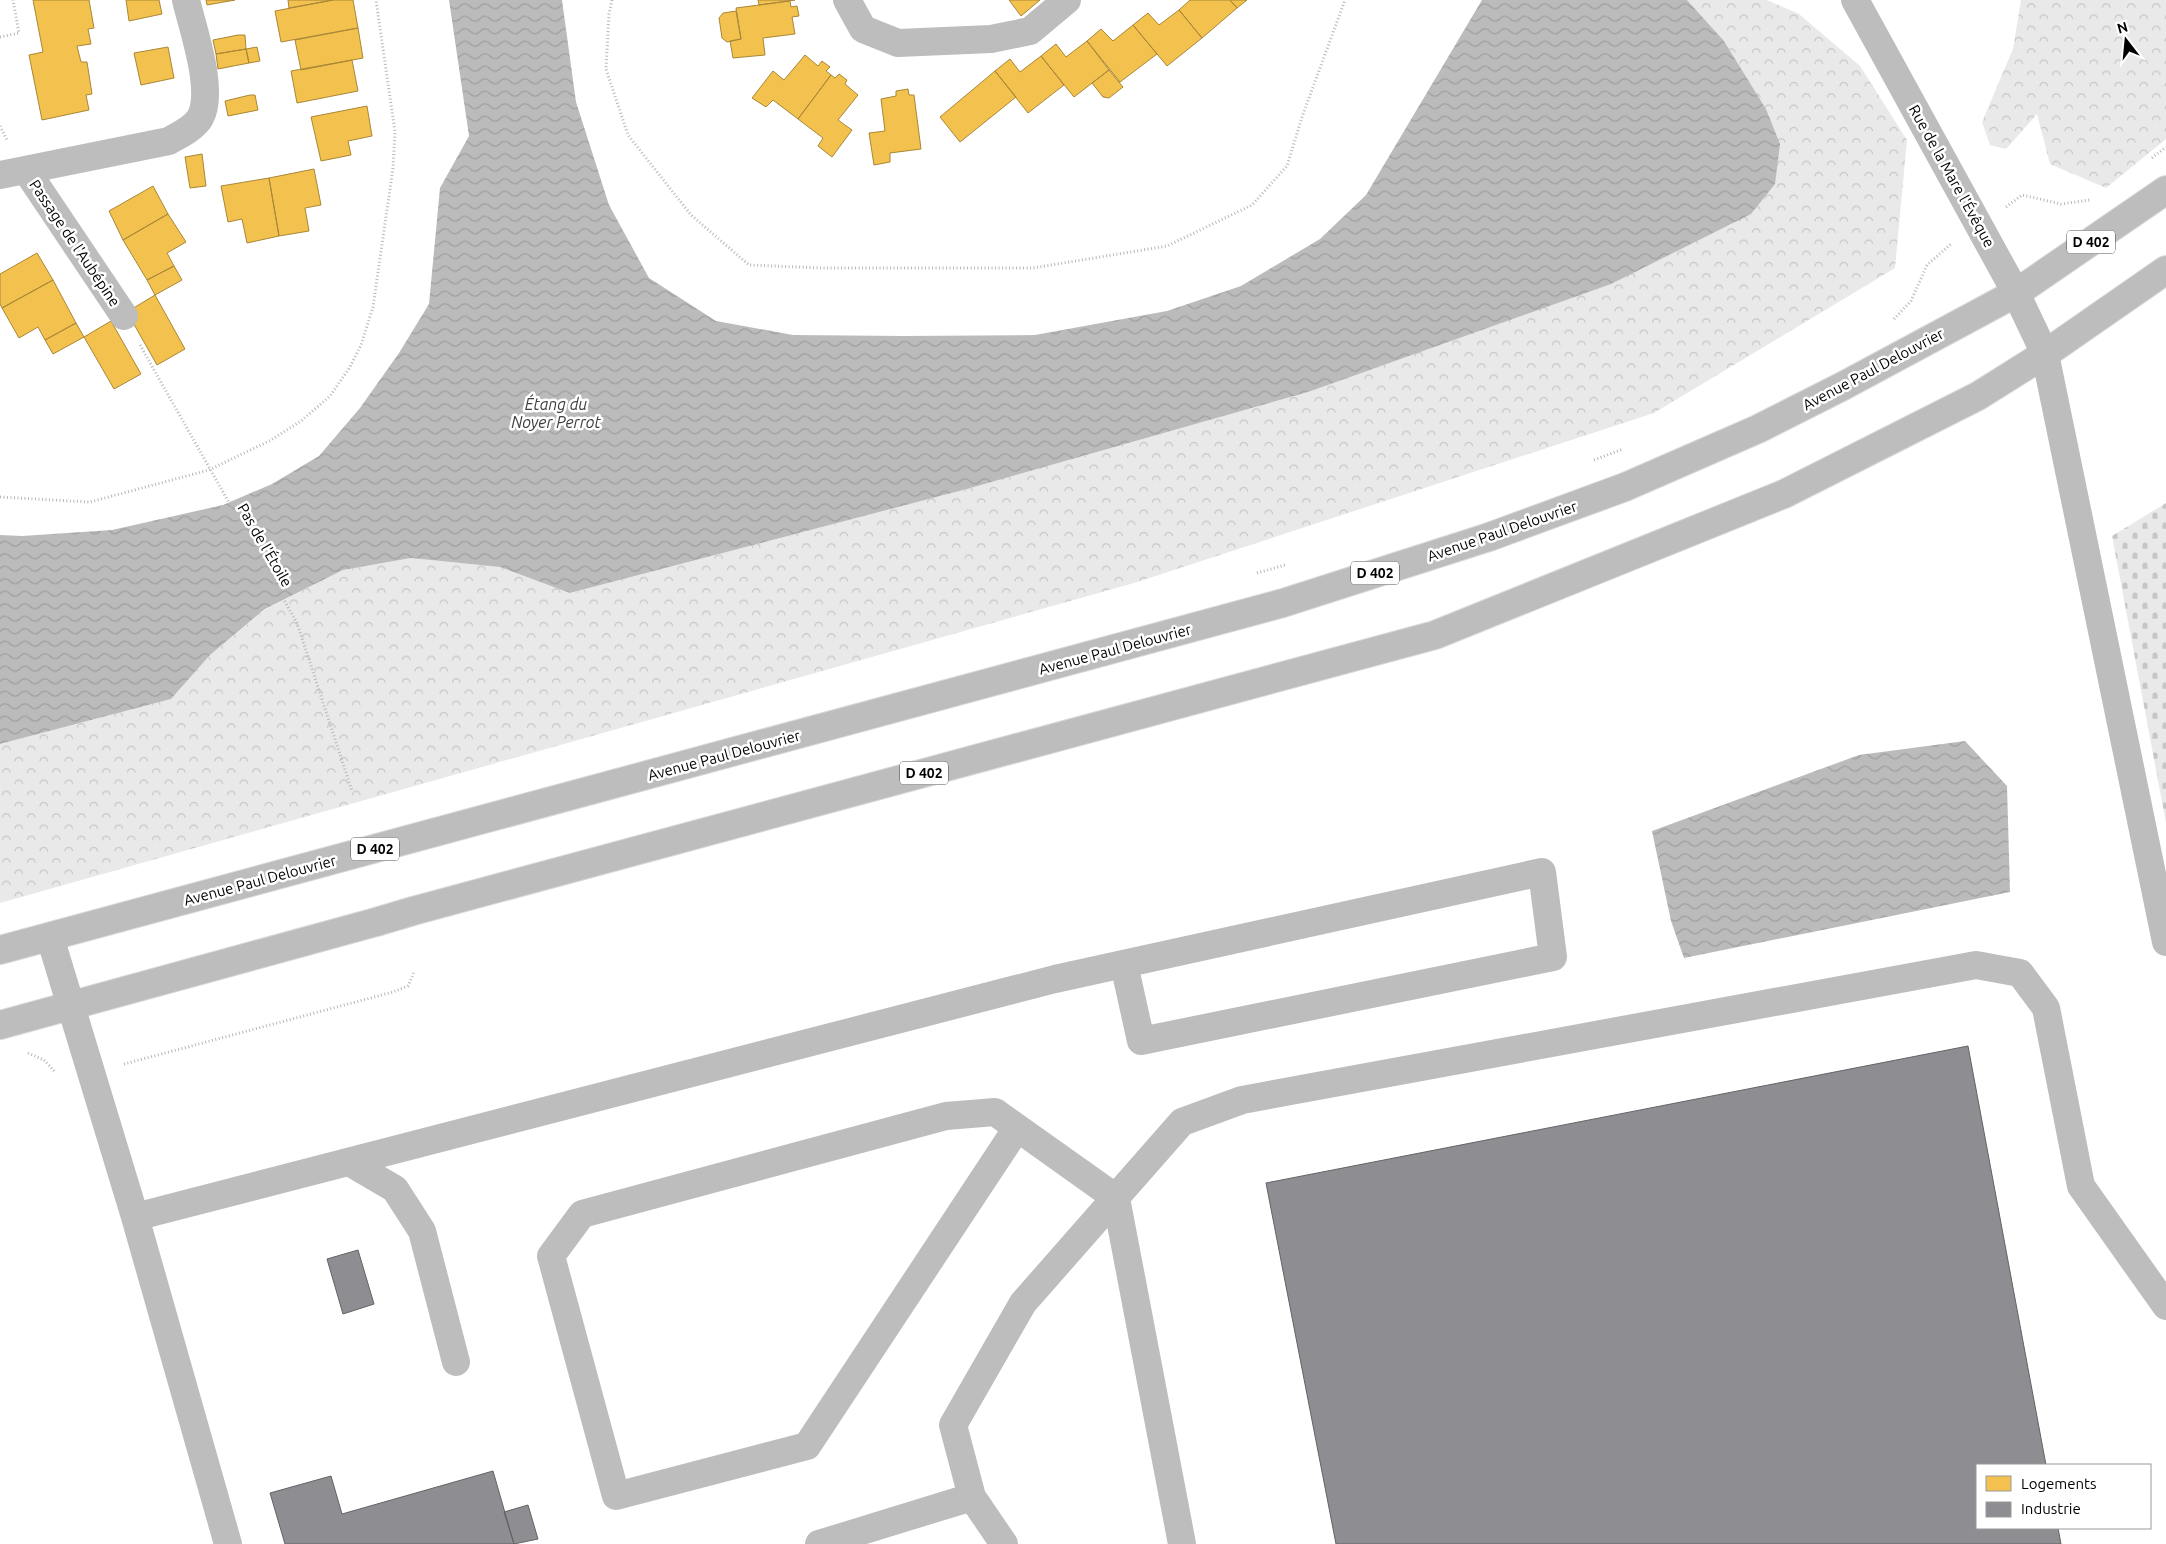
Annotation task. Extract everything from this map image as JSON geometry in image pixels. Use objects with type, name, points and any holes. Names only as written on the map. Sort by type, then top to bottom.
[{"type":"main road","points":[[13,173],[169,141],[185,132],[199,119],[205,103],[206,85],[186,0]]},
{"type":"main road","points":[[847,0],[864,29],[898,42],[991,39],[1030,31],[1067,0]]},
{"type":"main road","name":"Rue de la Mare l'Évêque","points":[[1855,0],[2016,293],[2045,354],[2166,942]]},
{"type":"main road","name":"Passage de l'Aubépine","points":[[13,173],[124,316]]},
{"type":"main road","name":"Avenue Paul Delouvrier","points":[[0,950],[1283,603],[1489,537],[1625,488],[1758,429],[1843,386],[2016,293],[2166,190]]},
{"type":"main road","name":"D 402","points":[[0,1026],[413,911],[1435,635],[1784,494],[1978,396],[2045,354],[2166,270]]},
{"type":"main road","points":[[135,1217],[1054,979],[1542,872],[1553,957],[1141,1041],[1124,964]]},
{"type":"main road","points":[[50,937],[135,1217],[228,1544]]},
{"type":"main road","points":[[1004,1544],[972,1497],[953,1425],[1023,1303],[1182,1122],[1242,1100],[1976,965],[2020,974],[2046,1008],[2081,1186],[2166,1306]]},
{"type":"main road","points":[[1017,1128],[807,1446],[616,1496],[551,1256],[582,1214],[946,1116],[995,1112],[1116,1198],[1182,1544]]},
{"type":"main road","points":[[349,1162],[395,1189],[422,1231],[456,1362]]},
{"type":"main road","points":[[819,1544],[972,1497]]},
{"type":"path","points":[[0,37],[19,33],[13,0]]},
{"type":"path","points":[[0,497],[90,502],[209,470],[272,440],[308,415],[330,396],[350,367],[361,345],[375,298],[393,168],[395,132],[376,0]]},
{"type":"path","points":[[612,0],[609,14],[606,69],[628,135],[691,215],[749,265],[822,268],[1033,268],[1167,246],[1252,205],[1287,166],[1302,117],[1345,0]]},
{"type":"path","points":[[2152,158],[2166,147]]},
{"type":"path","points":[[1892,321],[1911,301],[1927,265],[1944,249],[2022,196],[2061,204],[2091,200]]},
{"type":"path","name":"Pas de l'Étoile","points":[[124,316],[209,470],[297,623],[352,791]]},
{"type":"path","points":[[1587,463],[1632,445]]},
{"type":"path","points":[[1249,575],[1287,564]]},
{"type":"path","points":[[147,1058],[393,992],[408,986],[414,972]]},
{"type":"path","points":[[21,1052],[44,1060],[58,1078]]},
{"type":"green space","points":[[1687,0],[1767,0],[1799,14],[1860,66],[1907,140],[1895,268],[1654,413],[1134,583],[0,903],[0,744],[171,699],[210,655],[266,609],[343,570],[411,558],[500,567],[571,593],[967,489],[1308,392],[1766,109],[1724,41]]},
{"type":"green space","points":[[2021,0],[2166,0],[2166,139],[2106,188],[2050,164],[2037,114],[2006,149],[1990,145],[1982,122],[2013,49]]},
{"type":"green space","points":[[2166,503],[2166,823],[2112,536]]},
{"type":"water","name":"Étang du Noyer Perrot","points":[[449,0],[562,0],[576,102],[609,205],[649,278],[716,321],[793,335],[1035,335],[1167,311],[1241,286],[1320,239],[1366,195],[1482,0],[1687,0],[1724,41],[1766,109],[1780,144],[1775,184],[1751,214],[1611,284],[1308,392],[967,489],[570,593],[500,567],[411,558],[343,570],[265,609],[210,655],[171,699],[0,744],[0,535],[22,536],[112,530],[223,505],[272,484],[319,456],[360,408],[399,353],[429,304],[440,188],[469,136]]},
{"type":"water","points":[[1965,741],[2007,786],[2010,892],[1684,958],[1671,921],[1652,831],[1859,755]]},
{"type":"building: Logements","points":[[33,0],[89,0],[94,28],[88,29],[91,44],[77,46],[81,62],[87,62],[92,94],[86,95],[89,110],[42,120],[29,55],[43,52]]},
{"type":"building: Logements","points":[[126,0],[159,0],[162,14],[129,21]]},
{"type":"building: Logements","points":[[206,0],[235,0],[207,5]]},
{"type":"building: Logements","points":[[288,0],[333,0],[289,8]]},
{"type":"building: Logements","points":[[333,0],[353,0],[358,28],[281,42],[275,11]]},
{"type":"building: Logements","points":[[758,0],[795,0],[759,5]]},
{"type":"building: Logements","points":[[1009,0],[1040,0],[1021,16]]},
{"type":"building: Logements","points":[[1190,0],[1230,0],[1237,8],[1202,38],[1179,10]]},
{"type":"building: Logements","points":[[1230,0],[1247,0],[1237,8]]},
{"type":"building: Logements","points":[[790,1],[791,7],[797,6],[799,16],[792,17],[795,34],[763,38],[765,55],[733,58],[730,41],[741,39],[736,8]]},
{"type":"building: Logements","points":[[1179,10],[1202,38],[1167,66],[1133,25],[1148,13],[1159,25]]},
{"type":"building: Logements","points":[[736,11],[741,39],[727,42],[722,38],[719,18],[723,13]]},
{"type":"building: Logements","points":[[1133,25],[1157,54],[1120,82],[1087,41],[1101,29],[1113,41]]},
{"type":"building: Logements","points":[[358,28],[363,58],[301,70],[295,40]]},
{"type":"building: Logements","points":[[245,35],[246,49],[216,54],[213,40]]},
{"type":"building: Logements","points":[[1087,41],[1109,70],[1074,97],[1041,56],[1056,44],[1066,57]]},
{"type":"building: Logements","points":[[168,47],[174,78],[141,85],[134,53]]},
{"type":"building: Logements","points":[[257,47],[260,61],[249,63],[246,49]]},
{"type":"building: Logements","points":[[246,49],[249,63],[218,69],[216,54]]},
{"type":"building: Logements","points":[[805,55],[818,66],[822,61],[830,67],[826,71],[831,75],[798,119],[773,100],[766,107],[752,98],[773,71],[784,80]]},
{"type":"building: Logements","points":[[1041,56],[1064,85],[1028,113],[995,71],[1010,59],[1020,72]]},
{"type":"building: Logements","points":[[352,60],[358,91],[297,103],[291,71]]},
{"type":"building: Logements","points":[[1109,70],[1123,87],[1109,98],[1103,97],[1092,83]]},
{"type":"building: Logements","points":[[995,71],[1016,97],[960,142],[940,117]]},
{"type":"building: Logements","points":[[839,74],[847,80],[845,84],[858,95],[838,120],[852,130],[832,157],[818,146],[823,138],[798,119],[831,75],[835,78]]},
{"type":"building: Logements","points":[[908,89],[909,95],[914,95],[921,149],[890,153],[890,162],[874,165],[869,133],[885,131],[881,99],[896,96],[896,91]]},
{"type":"building: Logements","points":[[255,95],[258,110],[228,116],[225,101]]},
{"type":"building: Logements","points":[[367,106],[372,136],[348,141],[351,155],[321,161],[311,117]]},
{"type":"building: Logements","points":[[202,154],[206,186],[190,188],[185,157]]},
{"type":"building: Logements","points":[[314,169],[321,205],[305,208],[309,231],[279,236],[269,178]]},
{"type":"building: Logements","points":[[269,178],[279,236],[247,243],[242,219],[228,222],[221,186]]},
{"type":"building: Logements","points":[[153,186],[168,214],[123,240],[109,211]]},
{"type":"building: Logements","points":[[168,214],[186,242],[167,253],[174,266],[147,280],[123,240]]},
{"type":"building: Logements","points":[[37,253],[53,280],[2,308],[0,304],[0,274]]},
{"type":"building: Logements","points":[[174,266],[182,280],[155,295],[147,280]]},
{"type":"building: Logements","points":[[53,280],[76,323],[45,340],[38,327],[19,338],[2,308]]},
{"type":"building: Logements","points":[[155,295],[185,349],[157,365],[127,312]]},
{"type":"building: Logements","points":[[111,321],[141,374],[114,389],[84,337]]},
{"type":"building: Logements","points":[[76,323],[84,337],[53,354],[45,340]]},
{"type":"building: Industrie","points":[[1968,1046],[2046,1464],[1976,1464],[1976,1529],[2058,1529],[2061,1544],[1336,1544],[1266,1183]]},
{"type":"building: Industrie","points":[[358,1250],[374,1304],[343,1314],[327,1259]]},
{"type":"building: Industrie","points":[[493,1471],[514,1544],[285,1544],[270,1493],[331,1476],[342,1514]]},
{"type":"building: Industrie","points":[[528,1505],[538,1539],[514,1544],[504,1512]]}]
